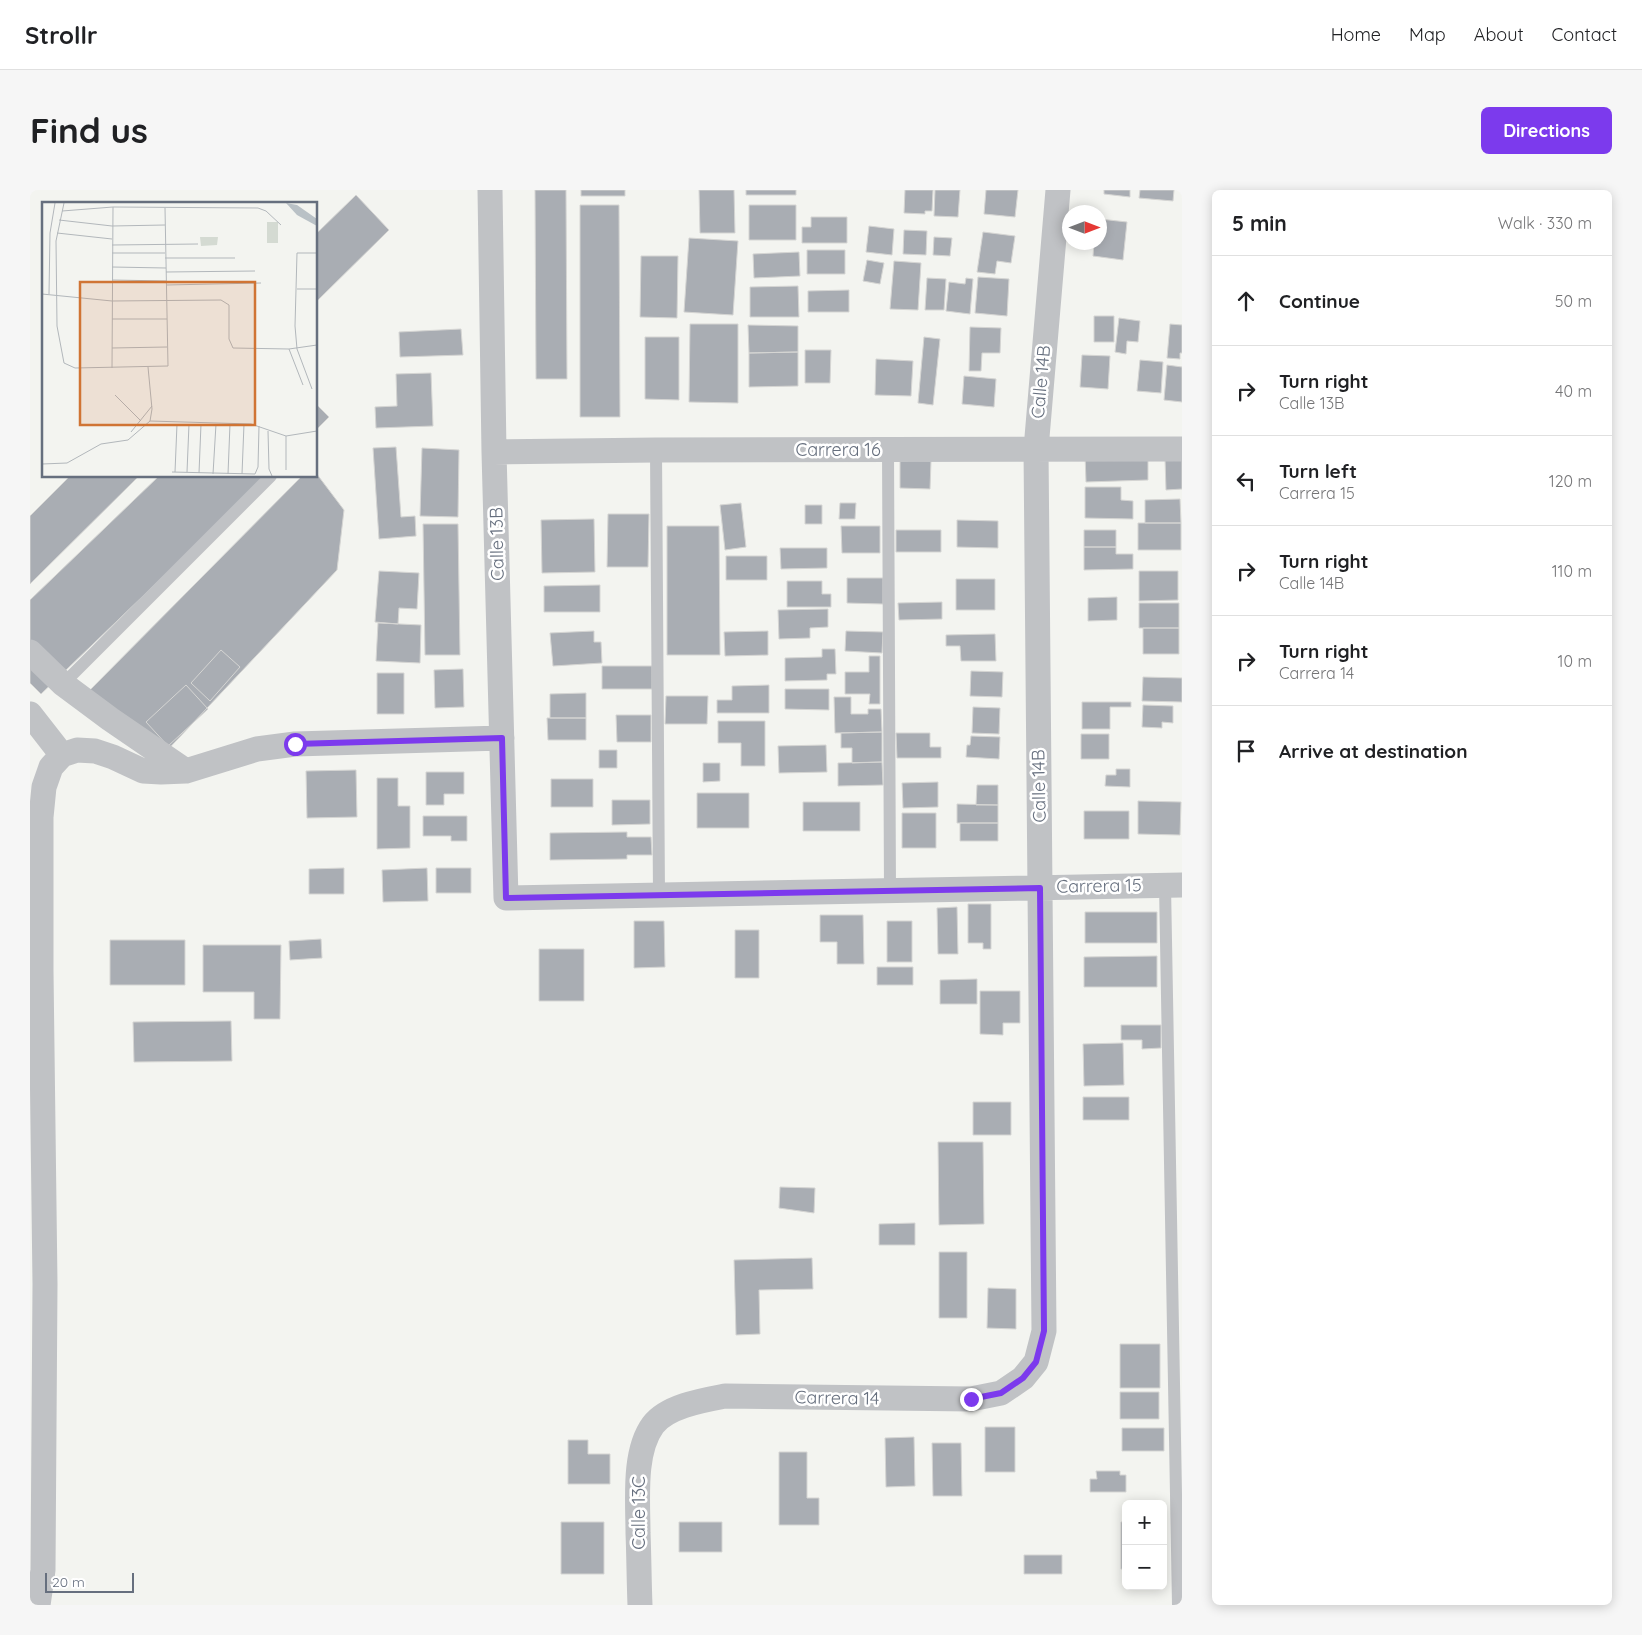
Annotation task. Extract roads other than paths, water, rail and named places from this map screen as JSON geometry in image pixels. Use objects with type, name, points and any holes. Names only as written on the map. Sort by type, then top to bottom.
[{"type":"street","name":"Calle 13B","points":[[490,190],[494,452],[506,898]]},
{"type":"street","name":"Calle 14B","points":[[1023,1378],[1036,1362],[1044,1331],[1036,449],[1058,190]]},
{"type":"street","name":"Carrera 16","points":[[494,452],[1182,449]]},
{"type":"street","points":[[30,652],[63,684],[110,719],[186,770]]},
{"type":"street","points":[[30,714],[62,755]]},
{"type":"street","points":[[38,1605],[43,1570],[45,1360],[41,816],[44,787],[51,767],[62,755],[77,750],[96,751],[143,770],[161,772],[186,770],[257,750],[295,744],[502,738]]},
{"type":"street","name":"Carrera 15","points":[[506,898],[1173,885]]},
{"type":"street","name":"Carrera 14","points":[[653,1424],[670,1412],[692,1402],[726,1396],[971,1399],[1001,1393],[1023,1378]]},
{"type":"street","name":"Calle 13C","points":[[640,1605],[637,1480],[642,1450],[653,1424]]},
{"type":"lane","points":[[656,450],[659,895]]},
{"type":"lane","points":[[888,450],[890,891]]},
{"type":"lane","points":[[63,684],[268,478]]},
{"type":"lane","points":[[1173,885],[1178,1605]]}]
